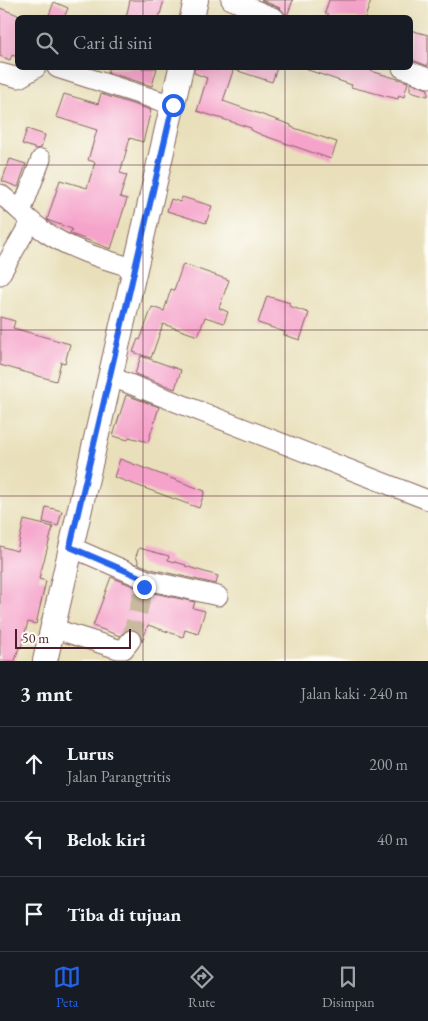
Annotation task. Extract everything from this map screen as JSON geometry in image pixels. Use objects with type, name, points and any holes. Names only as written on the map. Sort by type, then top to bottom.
[{"type":"main road","points":[[193,15],[196,0]]},
{"type":"main road","points":[[45,661],[181,70]]},
{"type":"street","points":[[231,0],[268,15]]},
{"type":"street","points":[[0,73],[19,78],[33,70]]},
{"type":"street","points":[[63,70],[173,105]]},
{"type":"street","points":[[407,70],[428,78]]},
{"type":"street","points":[[0,276],[26,216],[41,159]]},
{"type":"street","points":[[0,194],[26,216],[68,246],[136,269]]},
{"type":"street","points":[[109,376],[428,500]]},
{"type":"street","points":[[70,547],[146,583],[218,596]]},
{"type":"street","points":[[52,628],[118,649],[124,649],[131,640]]},
{"type":"building","points":[[130,0],[164,0],[160,15],[127,15]]},
{"type":"building","points":[[261,0],[293,0],[287,15],[280,8]]},
{"type":"building","points":[[329,0],[371,0],[366,15],[329,15],[325,13]]},
{"type":"building","points":[[54,2],[68,8],[65,15],[49,15]]},
{"type":"building","points":[[0,8],[18,15],[15,15],[15,56],[12,55],[10,60],[0,56]]},
{"type":"building","points":[[413,31],[428,35],[428,66],[413,60]]},
{"type":"building","points":[[108,70],[156,70],[152,86],[107,72]]},
{"type":"building","points":[[194,70],[233,70],[223,101],[337,142],[331,159],[262,135],[251,130],[251,128],[197,111],[207,78],[194,73]]},
{"type":"building","points":[[235,70],[276,70],[272,82]]},
{"type":"building","points":[[308,70],[371,70],[408,82],[404,97],[399,95],[398,99],[351,87],[352,85]]},
{"type":"building","points":[[410,83],[428,89],[428,96],[410,91]]},
{"type":"building","points":[[64,94],[98,104],[101,94],[151,110],[143,142],[130,138],[120,173],[127,175],[120,197],[127,199],[111,249],[70,234],[72,229],[47,220],[60,180],[87,188],[95,162],[88,160],[97,130],[56,117]]},
{"type":"building","points":[[27,129],[45,135],[41,148],[37,149],[22,144]]},
{"type":"building","points":[[10,159],[26,164],[18,187],[2,181]]},
{"type":"building","points":[[182,197],[212,206],[206,223],[167,211],[171,199],[180,202]]},
{"type":"building","points":[[183,264],[229,280],[219,308],[228,312],[224,323],[205,317],[198,336],[163,324],[151,358],[133,352],[138,339],[140,340],[152,307],[164,311],[171,289],[174,290]]},
{"type":"building","points":[[267,296],[290,303],[289,306],[309,313],[300,340],[284,335],[285,332],[258,323]]},
{"type":"building","points":[[0,317],[15,321],[13,328],[70,344],[65,363],[61,362],[56,381],[0,365]]},
{"type":"building","points":[[141,356],[181,370],[175,389],[135,374]]},
{"type":"building","points":[[126,395],[159,407],[148,442],[129,437],[128,440],[113,436]]},
{"type":"building","points":[[120,459],[205,491],[199,508],[114,477]]},
{"type":"building","points":[[46,507],[62,511],[58,526],[43,522]]},
{"type":"building","points":[[24,520],[53,527],[39,579],[46,581],[36,624],[28,622],[21,648],[19,647],[15,661],[0,661],[0,546],[17,551]]},
{"type":"building","points":[[139,548],[169,556],[168,560],[218,576],[216,584],[151,569],[139,564],[136,556]]},
{"type":"building","points":[[111,577],[145,591],[195,602],[193,608],[205,611],[198,634],[185,630],[183,637],[148,625],[142,642],[141,635],[133,629],[126,630],[120,636],[93,626]]},
{"type":"tunnel","points":[[131,640],[144,587]]},
{"type":"route","points":[[144,587],[147,580],[70,547],[173,105]]}]
